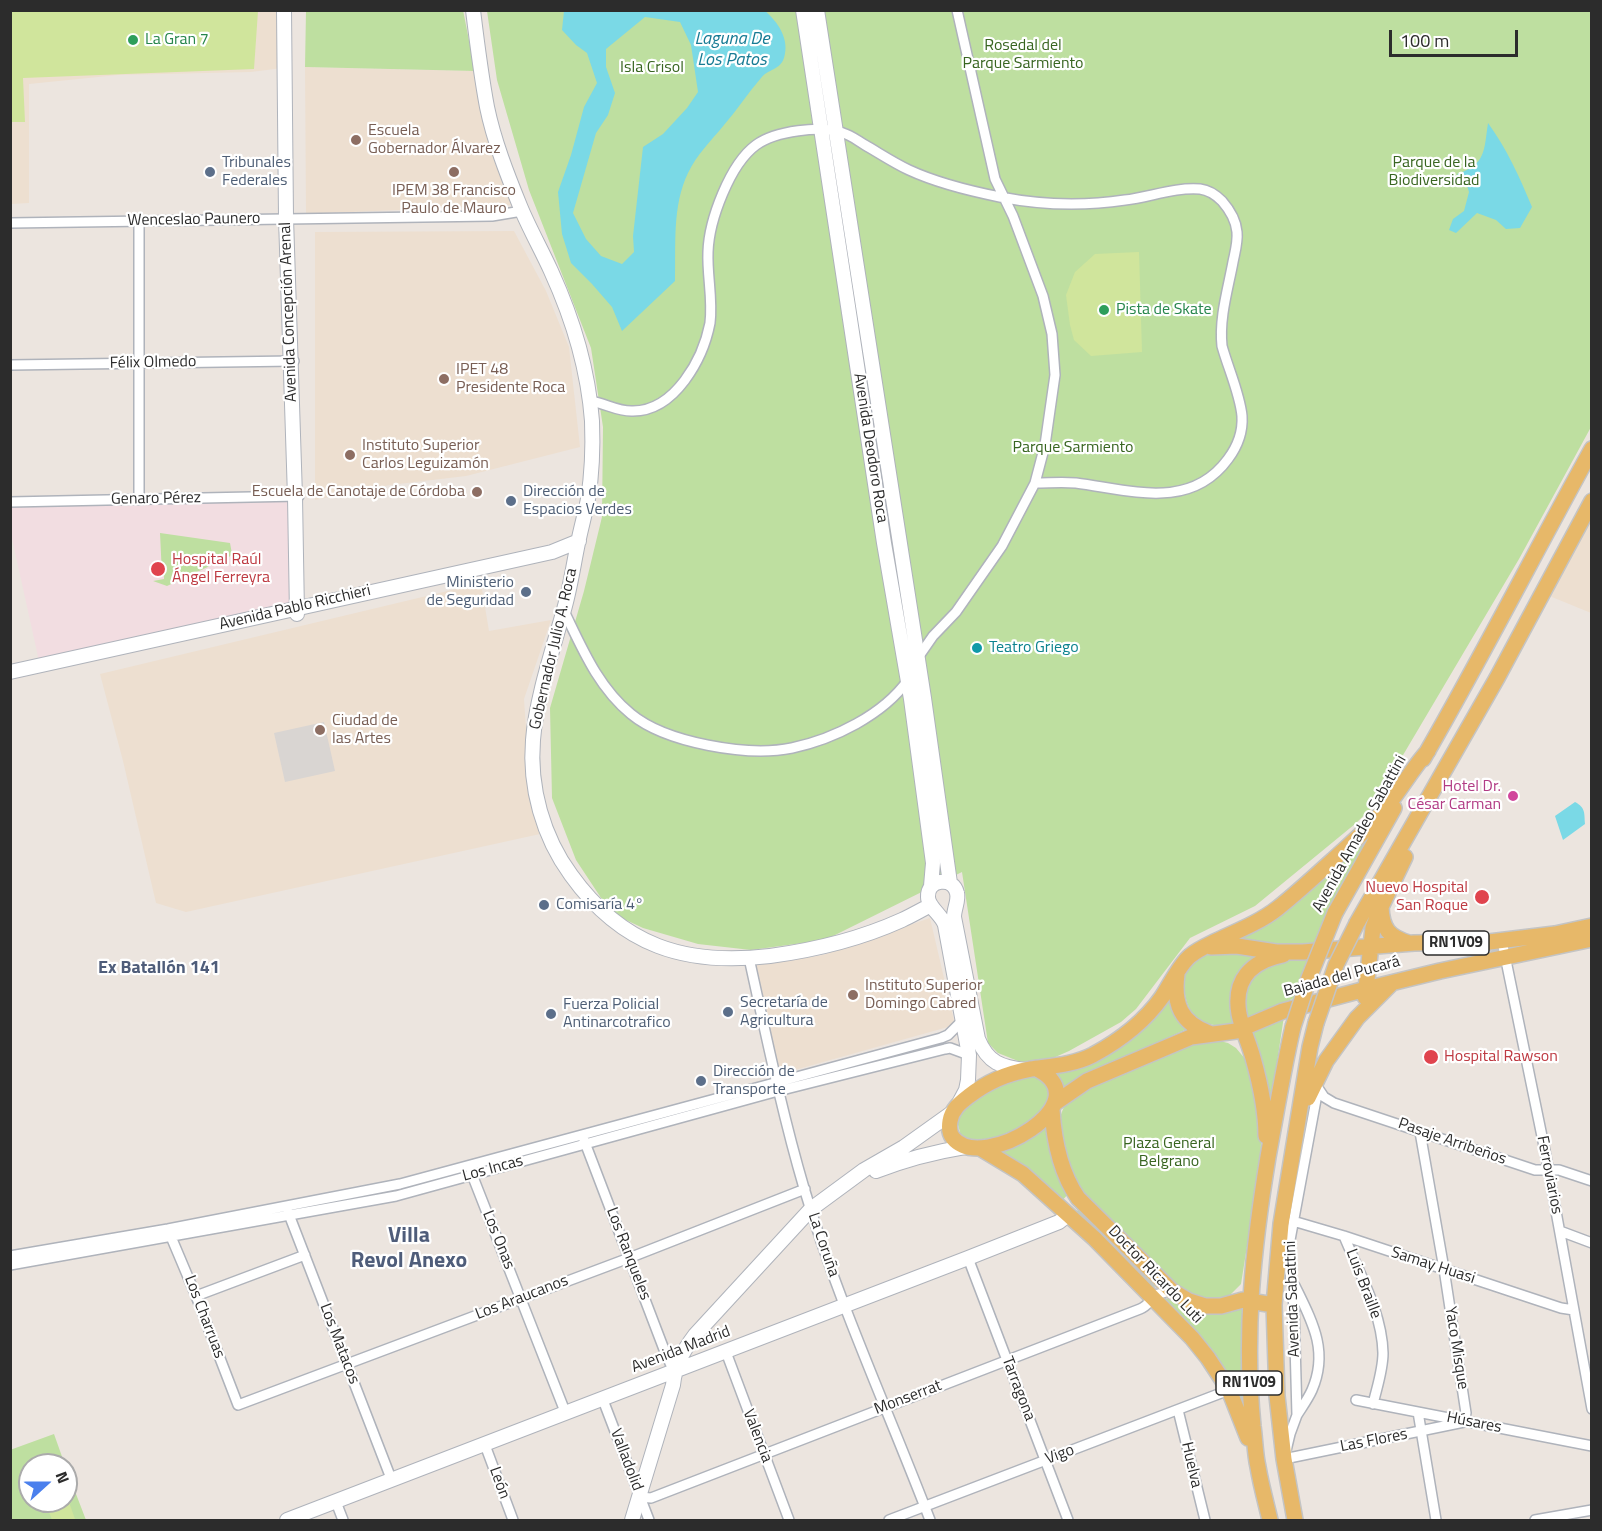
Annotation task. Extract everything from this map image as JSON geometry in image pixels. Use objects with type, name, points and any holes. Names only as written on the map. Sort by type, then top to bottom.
[{"type":"main road","name":"Avenida Concepción Arenal","points":[[284,10],[300,610]]},
{"type":"main road","name":"Avenida Concepción Arenal","points":[[290,10],[290,219]]},
{"type":"main road","points":[[473,10],[488,110],[497,142],[522,211],[567,306],[584,366],[592,423],[592,458],[589,494],[579,541]]},
{"type":"main road","name":"Avenida Deodoro Roca","points":[[803,10],[886,555],[908,681],[933,863],[928,896],[933,907],[943,918],[945,925],[969,1055],[966,1090],[956,1108]]},
{"type":"main road","name":"Avenida Deodoro Roca","points":[[817,10],[924,698],[950,883],[956,890],[958,899],[954,917],[978,1039],[982,1050],[999,1065],[1032,1069]]},
{"type":"main road","name":"Avenida Amadeo Sabattini","points":[[1270,1521],[1257,1466],[1249,1372],[1250,1300],[1255,1240],[1282,1075],[1293,1027],[1309,978],[1335,913],[1428,751],[1592,448]]},
{"type":"main road","points":[[1289,1219],[1310,1047],[1336,965],[1357,923],[1445,770],[1592,501]]},
{"type":"main road","name":"Gobernador Julio A. Roca","points":[[579,541],[571,585],[544,682],[533,740],[532,758],[542,821],[557,855],[591,901],[613,921],[634,935],[659,947],[691,956],[719,959],[791,953],[849,940],[933,907]]},
{"type":"main road","name":"Avenida Pablo Ricchieri","points":[[10,677],[552,552],[579,541]]},
{"type":"main road","name":"Avenida Pablo Ricchieri","points":[[10,672],[562,556],[575,557]]},
{"type":"main road","points":[[632,1521],[673,1385],[674,1372],[681,1356],[695,1335],[811,1209],[848,1181],[913,1140],[987,1084],[1008,1075],[1074,1062],[1092,1055],[1127,1032],[1156,1006],[1188,958],[1271,914],[1379,816],[1428,751]]},
{"type":"main road","points":[[1357,1018],[1366,989],[1373,928],[1445,770]]},
{"type":"main road","points":[[931,886],[938,882],[950,883]]},
{"type":"main road","points":[[933,907],[947,911],[956,903]]},
{"type":"main road","points":[[1381,907],[1384,926],[1394,937],[1409,943]]},
{"type":"main road","name":"Bajada del Pucará","points":[[1205,947],[1227,946],[1276,952],[1303,952],[1409,943],[1475,943],[1555,934],[1592,926]]},
{"type":"main road","name":"Bajada del Pucará","points":[[972,1147],[1009,1141],[1020,1136],[1042,1121],[1053,1106],[1087,1081],[1170,1044],[1191,1037],[1244,1029],[1283,1011],[1440,970],[1592,939]]},
{"type":"main road","name":"RN1V09","points":[[1266,1172],[1264,1113],[1257,1074],[1239,1016],[1238,1000],[1241,983],[1253,967],[1269,959],[1303,952]]},
{"type":"main road","points":[[1177,974],[1176,994],[1182,1014],[1193,1026],[1210,1034]]},
{"type":"main road","name":"RN1V09","points":[[1295,1521],[1284,1459],[1275,1376],[1274,1305],[1289,1219],[1290,1191],[1308,1096],[1322,1068],[1357,1018],[1392,983]]},
{"type":"main road","name":"Doctor Ricardo Luti","points":[[1032,1069],[1048,1075],[1054,1083],[1056,1147],[1068,1181],[1078,1198],[1172,1291],[1189,1301],[1205,1306],[1213,1307],[1243,1300],[1274,1305]]},
{"type":"main road","points":[[956,1108],[950,1122],[950,1132],[955,1140],[972,1147]]},
{"type":"main road","points":[[848,1181],[903,1161],[941,1151],[972,1147]]},
{"type":"main road","name":"Doctor Ricardo Luti","points":[[972,1147],[1023,1174],[1094,1238],[1203,1351],[1229,1390],[1243,1422],[1257,1466]]},
{"type":"main road","points":[[1068,1215],[1078,1198]]},
{"type":"main road","name":"Avenida Madrid","points":[[287,1521],[968,1258],[1059,1222],[1068,1215]]},
{"type":"street","points":[[564,611],[596,673],[609,692],[641,721],[677,738],[711,746],[773,750],[805,745],[840,732],[887,702],[908,681],[917,659],[933,636],[956,612],[1002,546],[1035,483],[1045,446],[1055,375],[1054,350],[1041,288],[1013,216],[995,179],[957,10]]},
{"type":"street","points":[[590,401],[622,410],[643,410],[654,407],[669,398],[684,383],[706,338],[710,322],[708,252],[719,204],[732,172],[740,160],[758,143],[769,137],[787,132],[821,130],[845,133],[909,170],[955,186],[1003,197],[1049,203],[1095,203],[1133,199],[1185,189],[1202,189],[1214,194],[1222,201],[1235,221],[1237,231],[1221,336],[1242,418],[1241,432],[1233,453],[1225,464],[1204,482],[1169,494],[1067,483],[1035,483]]},
{"type":"street","name":"Wenceslao Paunero","points":[[10,223],[492,216],[522,211]]},
{"type":"street","points":[[139,220],[139,500]]},
{"type":"street","name":"Félix Olmedo","points":[[10,365],[293,361]]},
{"type":"street","name":"Genaro Pérez","points":[[10,502],[298,496]]},
{"type":"street","name":"Ferroviarios","points":[[1502,941],[1560,1231],[1592,1409]]},
{"type":"street","name":"La Coruña","points":[[749,958],[777,1087],[804,1189],[844,1305],[930,1521]]},
{"type":"street","name":"Los Incas","points":[[10,1265],[288,1212],[400,1184],[470,1171],[777,1087],[941,1038],[948,1035],[962,1021]]},
{"type":"street","name":"Los Incas","points":[[777,1087],[950,1048],[969,1055]]},
{"type":"street","name":"Avenida Sabattini","points":[[1284,1459],[1297,1415],[1289,1219],[1322,1068]]},
{"type":"street","name":"Pasaje Arribeños","points":[[1318,1088],[1324,1097],[1334,1103],[1535,1170],[1559,1170],[1592,1181]]},
{"type":"street","name":"Yaco Misque","points":[[1420,1132],[1466,1413],[1464,1422]]},
{"type":"street","name":"Los Ranqueles","points":[[584,1140],[674,1372]]},
{"type":"street","name":"Los Onas","points":[[470,1171],[566,1414]]},
{"type":"street","name":"Los Araucanos","points":[[238,1405],[630,1258],[804,1189]]},
{"type":"street","name":"Los Matacos","points":[[288,1212],[392,1480]]},
{"type":"street","name":"Samay Huasi","points":[[1289,1219],[1561,1308],[1574,1310]]},
{"type":"street","points":[[1560,1231],[1592,1243]]},
{"type":"street","name":"Los Incas","points":[[10,1256],[170,1233]]},
{"type":"street","name":"Los Charruas","points":[[170,1233],[238,1405]]},
{"type":"street","name":"Luis Braille","points":[[1344,1236],[1371,1300],[1382,1339],[1383,1353],[1374,1404]]},
{"type":"street","points":[[196,1296],[305,1255]]},
{"type":"street","name":"Tarragona","points":[[968,1258],[1068,1521]]},
{"type":"street","points":[[1291,1278],[1315,1330],[1319,1359],[1315,1383],[1297,1415]]},
{"type":"street","name":"Monserrat","points":[[640,1497],[651,1498],[764,1455],[1146,1307],[1159,1294],[1172,1291]]},
{"type":"street","points":[[1274,1305],[1294,1307]]},
{"type":"street","name":"Valencia","points":[[726,1352],[789,1521]]},
{"type":"street","name":"Vigo","points":[[890,1521],[1229,1390]]},
{"type":"street","name":"Valladolid","points":[[603,1400],[649,1521]]},
{"type":"street","name":"Húsares","points":[[1356,1400],[1592,1446]]},
{"type":"street","name":"Huelva","points":[[1178,1410],[1205,1521]]},
{"type":"street","points":[[1418,1412],[1436,1521]]},
{"type":"street","name":"Las Flores","points":[[1284,1459],[1464,1422]]},
{"type":"street","name":"León","points":[[485,1445],[513,1521]]},
{"type":"street","points":[[336,1502],[343,1521]]},
{"type":"street","points":[[1535,1521],[1592,1510]]},
{"type":"shaded area","name":"La Gran 7","points":[[10,11],[282,11],[283,68],[251,72],[118,75],[29,84],[29,203],[11,204]]},
{"type":"shaded area","points":[[305,67],[475,71],[491,138],[511,205],[306,214]]},
{"type":"shaded area","name":"IPET 48 Presidente Roca","points":[[514,231],[546,291],[569,347],[580,447],[466,476],[390,485],[315,500],[315,232]]},
{"type":"shaded area","name":"Hospital Raúl Ángel Ferreyra","points":[[298,500],[298,605],[39,661],[11,534],[10,505]]},
{"type":"shaded area","points":[[1591,511],[1591,613],[1547,595]]},
{"type":"shaded area","name":"Ciudad de las Artes","points":[[481,583],[489,631],[551,620],[524,699],[530,789],[540,834],[186,912],[156,903],[100,674]]},
{"type":"shaded area","points":[[324,722],[335,771],[285,782],[274,733]]},
{"type":"shaded area","name":"Instituto Superior Domingo Cabred","points":[[930,918],[955,1025],[777,1075],[752,966],[823,955]]},
{"type":"green space","points":[[463,10],[475,71],[305,67],[306,11]]},
{"type":"green space","name":"La Gran 7","points":[[10,11],[258,11],[254,69],[23,78],[25,122],[11,122]]},
{"type":"green space","name":"Parque Sarmiento","points":[[487,11],[1591,11],[1591,427],[1519,559],[1377,803],[1355,824],[1255,906],[1190,938],[1136,1009],[1121,1022],[1044,1062],[1035,1064],[1018,1061],[998,1053],[988,1043],[962,872],[825,940],[751,950],[698,944],[643,928],[611,913],[576,860],[552,798],[550,708],[584,591],[602,517],[603,427],[591,348],[529,190],[497,80]]},
{"type":"green space","name":"Pista de Skate","points":[[1139,252],[1142,352],[1091,356],[1074,340],[1070,325],[1066,295],[1075,272],[1095,254]]},
{"type":"green space","points":[[160,533],[230,543],[232,554],[167,586],[153,581],[164,579]]},
{"type":"green space","points":[[1389,811],[1314,943],[1289,945],[1228,939]]},
{"type":"green space","points":[[1214,950],[1258,955],[1240,972],[1232,988],[1231,1001],[1236,1023],[1209,1024],[1199,1020],[1187,1004],[1184,980],[1186,966]]},
{"type":"green space","points":[[1310,955],[1294,998],[1246,1021],[1243,1001],[1247,982],[1276,962]]},
{"type":"green space","points":[[1171,992],[1189,1028],[1074,1081],[1064,1090],[1053,1071],[1068,1069]]},
{"type":"green space","points":[[1284,1016],[1270,1109],[1252,1030]]},
{"type":"green space","name":"Plaza General Belgrano","points":[[1220,1041],[1236,1048],[1246,1060],[1262,1123],[1260,1164],[1241,1284],[1231,1294],[1219,1300],[1204,1300],[1173,1287],[1083,1195],[1068,1167],[1058,1123],[1063,1109],[1077,1092],[1186,1046]]},
{"type":"green space","points":[[1033,1075],[1038,1076],[1049,1089],[1048,1105],[1030,1122],[1008,1134],[978,1142],[961,1136],[957,1121],[971,1103],[990,1091]]},
{"type":"green space","points":[[1048,1120],[1069,1193],[1060,1203],[990,1151]]},
{"type":"green space","points":[[1081,1204],[1163,1286],[1150,1287],[1075,1215]]},
{"type":"green space","points":[[1161,1298],[1242,1305],[1249,1424],[1198,1334]]},
{"type":"green space","points":[[54,1434],[61,1453],[18,1453],[18,1513],[78,1513],[78,1499],[86,1520],[11,1520],[10,1450]]},
{"type":"green space","points":[[49,1513],[73,1513],[75,1519],[70,1520],[52,1520]]},
{"type":"water","name":"Laguna De Los Patos","points":[[764,10],[778,25],[784,38],[785,51],[782,62],[761,78],[700,154],[688,173],[677,212],[675,281],[622,331],[612,307],[571,263],[562,234],[558,192],[584,107],[597,83],[587,53],[562,30],[564,11]],"holes":[[[645,17],[680,22],[691,45],[698,92],[663,134],[643,147],[633,236],[634,252],[622,264],[601,256],[586,239],[573,213],[596,133],[608,115],[615,93],[606,67],[606,49]]]},
{"type":"water","points":[[1488,123],[1513,164],[1532,207],[1520,228],[1506,229],[1496,220],[1477,213],[1456,233],[1449,230],[1453,219],[1464,211],[1469,192],[1466,182],[1457,174],[1474,166],[1482,155]]},
{"type":"water","points":[[1575,802],[1583,809],[1585,824],[1563,840],[1555,816]]},
{"type":"place","name":"La Gran 7","points":[[133,40]]},
{"type":"place","name":"Escuela Gobernador Álvarez","points":[[356,140]]},
{"type":"place","name":"Tribunales Federales","points":[[210,172]]},
{"type":"place","name":"IPEM 38 Francisco Paulo de Mauro","points":[[454,172]]},
{"type":"place","name":"Pista de Skate","points":[[1104,310]]},
{"type":"place","name":"IPET 48 Presidente Roca","points":[[444,379]]},
{"type":"place","name":"Instituto Superior Carlos Leguizamón","points":[[350,455]]},
{"type":"place","name":"Escuela de Canotaje de Córdoba","points":[[477,492]]},
{"type":"place","name":"Dirección de Espacios Verdes","points":[[511,501]]},
{"type":"place","name":"Hospital Raúl Ángel Ferreyra","points":[[158,569]]},
{"type":"place","name":"Ministerio de Seguridad","points":[[526,592]]},
{"type":"place","name":"Teatro Griego","points":[[977,648]]},
{"type":"place","name":"Ciudad de las Artes","points":[[320,730]]},
{"type":"place","name":"Hotel Dr. César Carman","points":[[1513,796]]},
{"type":"place","name":"Nuevo Hospital San Roque","points":[[1482,897]]},
{"type":"place","name":"Comisaría 4°","points":[[544,905]]},
{"type":"place","name":"Instituto Superior Domingo Cabred","points":[[853,995]]},
{"type":"place","name":"Secretaría de Agricultura","points":[[728,1012]]},
{"type":"place","name":"Fuerza Policial Antinarcotrafico","points":[[551,1014]]},
{"type":"place","name":"Hospital Rawson","points":[[1431,1057]]},
{"type":"place","name":"Dirección de Transporte","points":[[701,1081]]},
{"type":"district","name":"Ex Batallón 141","points":[[159,969]]},
{"type":"district","name":"Villa Revol Anexo","points":[[409,1250]]},
{"type":"park label","name":"Rosedal del Parque Sarmiento","points":[[1023,55]]},
{"type":"park label","name":"Isla Crisol","points":[[652,68]]},
{"type":"park label","name":"Parque de la Biodiversidad","points":[[1434,172]]}]
